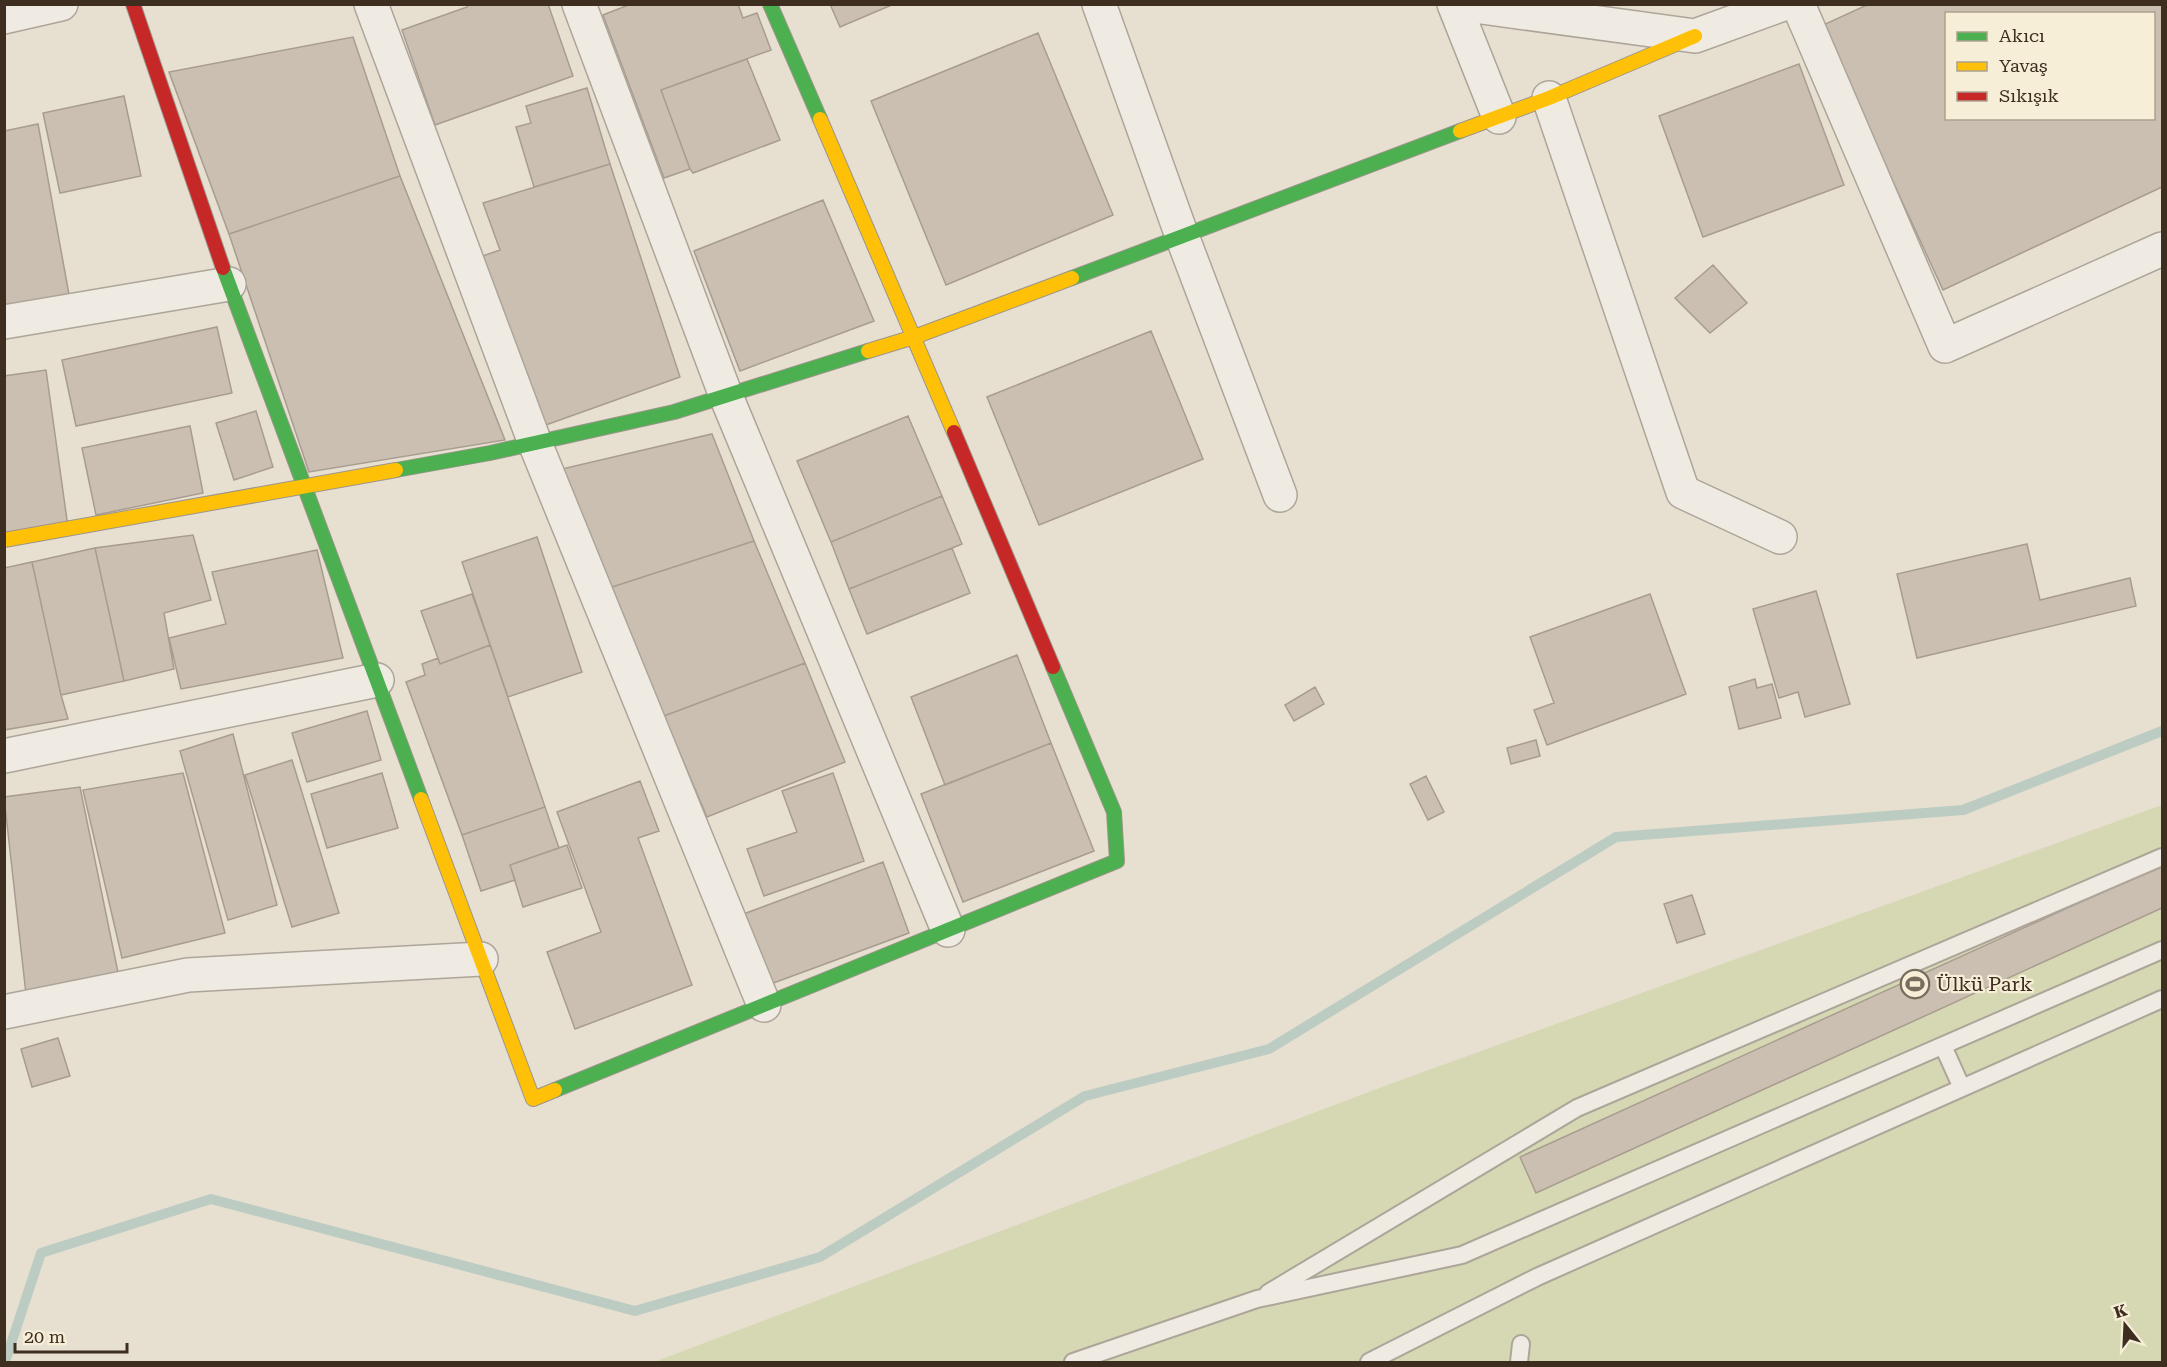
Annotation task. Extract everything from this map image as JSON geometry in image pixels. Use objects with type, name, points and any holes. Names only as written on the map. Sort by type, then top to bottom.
[{"type":"street","points":[[4,17],[61,4]]},
{"type":"street","points":[[133,4],[229,284],[533,1099],[1117,861],[1114,812],[914,337],[770,4]]},
{"type":"street","points":[[371,4],[535,442],[764,1005]]},
{"type":"street","points":[[579,4],[726,396],[948,930]]},
{"type":"street","points":[[1099,4],[1182,236],[1280,495]]},
{"type":"street","points":[[1454,4],[1499,117]]},
{"type":"street","points":[[1460,4],[1697,35]]},
{"type":"street","points":[[1697,35],[1723,4]]},
{"type":"street","points":[[4,540],[305,486],[535,442],[674,412],[914,337],[1549,98],[1697,35],[1783,4]]},
{"type":"street","points":[[1798,4],[1945,346],[2163,249]]},
{"type":"street","points":[[1549,98],[1683,492],[1780,537]]},
{"type":"street","points":[[4,322],[229,284]]},
{"type":"street","points":[[4,756],[377,680]]},
{"type":"street","points":[[4,1012],[188,975],[481,959]]},
{"type":"lane","points":[[1257,1299],[1577,1108],[2163,857]]},
{"type":"lane","points":[[1072,1362],[1257,1299],[1462,1255],[2163,950]]},
{"type":"lane","points":[[1369,1362],[1537,1277],[2163,999]]},
{"type":"lane","points":[[1943,1046],[1962,1088]]},
{"type":"lane","points":[[1519,1362],[1521,1344]]},
{"type":"green space","name":"Ülkü Park","points":[[2162,805],[2162,1362],[654,1362],[1390,1084]]},
{"type":"building","points":[[466,4],[548,4],[573,76],[435,125],[402,30],[467,7]]},
{"type":"building","points":[[631,4],[738,4],[743,18],[757,13],[771,50],[661,90],[690,169],[664,178],[603,15]]},
{"type":"building","points":[[830,4],[894,4],[840,27]]},
{"type":"building","points":[[1869,4],[2162,4],[2162,187],[1943,290],[1821,26]]},
{"type":"building","points":[[1038,33],[1113,215],[946,285],[871,101]]},
{"type":"building","points":[[353,37],[400,176],[229,234],[169,72]]},
{"type":"building","points":[[747,59],[780,140],[693,173],[661,90]]},
{"type":"building","points":[[1799,64],[1844,185],[1703,237],[1659,116]]},
{"type":"building","points":[[587,88],[610,164],[534,187],[516,127],[531,123],[526,106]]},
{"type":"building","points":[[124,96],[141,176],[60,193],[43,113]]},
{"type":"building","points":[[38,124],[70,300],[4,313],[4,131]]},
{"type":"building","points":[[610,164],[680,377],[543,426],[474,259],[500,250],[483,203]]},
{"type":"building","points":[[400,176],[505,440],[309,472],[229,234]]},
{"type":"building","points":[[823,200],[874,321],[740,371],[694,251]]},
{"type":"building","points":[[1713,265],[1747,303],[1710,333],[1675,298]]},
{"type":"building","points":[[217,327],[232,393],[76,426],[62,360]]},
{"type":"building","points":[[1151,331],[1203,459],[1039,525],[987,397]]},
{"type":"building","points":[[46,370],[68,527],[4,536],[4,376]]},
{"type":"building","points":[[256,411],[273,467],[234,480],[216,423]]},
{"type":"building","points":[[908,416],[942,496],[831,542],[797,461]]},
{"type":"building","points":[[190,426],[203,493],[96,515],[82,448]]},
{"type":"building","points":[[712,434],[754,541],[609,588],[562,469]]},
{"type":"building","points":[[942,496],[962,544],[849,589],[831,542]]},
{"type":"building","points":[[193,535],[211,600],[164,613],[174,669],[124,681],[95,548]]},
{"type":"building","points":[[537,537],[582,672],[508,697],[462,562]]},
{"type":"building","points":[[754,541],[805,663],[664,716],[609,588]]},
{"type":"building","points":[[2027,544],[2040,600],[2130,578],[2136,606],[1917,658],[1897,574]]},
{"type":"building","points":[[95,548],[124,681],[61,695],[32,562]]},
{"type":"building","points":[[952,548],[970,593],[867,634],[849,589]]},
{"type":"building","points":[[317,550],[343,658],[181,689],[169,638],[226,624],[212,572]]},
{"type":"building","points":[[32,562],[68,719],[4,730],[4,568]]},
{"type":"building","points":[[1816,591],[1850,704],[1805,717],[1798,692],[1779,698],[1753,609]]},
{"type":"building","points":[[472,594],[490,645],[440,664],[421,611]]},
{"type":"building","points":[[1650,594],[1686,694],[1547,745],[1534,710],[1554,703],[1530,637]]},
{"type":"building","points":[[490,645],[545,807],[462,835],[406,682],[425,675],[422,664],[438,658],[440,664]]},
{"type":"building","points":[[1017,655],[1051,743],[945,785],[911,697]]},
{"type":"building","points":[[805,663],[845,762],[707,817],[664,716]]},
{"type":"building","points":[[1755,679],[1757,688],[1772,684],[1781,718],[1739,729],[1729,687]]},
{"type":"building","points":[[1315,687],[1324,704],[1294,721],[1285,705]]},
{"type":"building","points":[[367,711],[381,760],[307,782],[292,733]]},
{"type":"building","points":[[233,734],[277,905],[228,920],[180,751]]},
{"type":"building","points":[[1536,740],[1540,756],[1511,764],[1507,748]]},
{"type":"building","points":[[1051,743],[1094,851],[963,902],[921,794]]},
{"type":"building","points":[[292,760],[339,913],[292,927],[245,775]]},
{"type":"building","points":[[183,773],[225,933],[122,958],[83,790]]},
{"type":"building","points":[[382,773],[398,828],[327,848],[311,794]]},
{"type":"building","points":[[833,773],[864,861],[764,896],[747,849],[797,832],[782,791]]},
{"type":"building","points":[[1426,776],[1444,812],[1428,820],[1410,784]]},
{"type":"building","points":[[640,781],[659,831],[638,838],[692,985],[575,1029],[547,952],[601,932],[557,812]]},
{"type":"building","points":[[80,787],[121,987],[27,1003],[4,797]]},
{"type":"building","points":[[545,807],[559,848],[510,865],[515,880],[481,891],[462,835]]},
{"type":"building","points":[[567,845],[582,888],[523,907],[510,865]]},
{"type":"building","points":[[883,862],[909,933],[768,985],[741,915]]},
{"type":"building","points":[[2162,865],[2162,908],[1536,1193],[1520,1157]]},
{"type":"building","points":[[1692,895],[1705,934],[1677,943],[1664,904]]},
{"type":"building","points":[[58,1038],[70,1076],[32,1087],[21,1049]]},
{"type":"waterway","points":[[5,1362],[41,1253],[211,1199],[635,1311],[820,1257],[1085,1096],[1269,1049],[1616,837],[1963,810],[2162,731]]},
{"type":"traffic: fast","points":[[770,4],[820,119]]},
{"type":"traffic: fast","points":[[1072,278],[1460,131]]},
{"type":"traffic: fast","points":[[223,268],[421,799]]},
{"type":"traffic: fast","points":[[396,470],[490,453],[674,412],[868,351]]},
{"type":"traffic: fast","points":[[555,1090],[1117,861],[1114,812],[1053,667]]},
{"type":"traffic: slow","points":[[1460,131],[1549,98],[1695,36]]},
{"type":"traffic: slow","points":[[820,119],[954,432]]},
{"type":"traffic: slow","points":[[868,351],[914,337],[1072,278]]},
{"type":"traffic: slow","points":[[4,540],[396,470]]},
{"type":"traffic: slow","points":[[421,799],[533,1099],[555,1090]]},
{"type":"traffic: jam","points":[[133,4],[223,268]]},
{"type":"traffic: jam","points":[[954,432],[1053,667]]},
{"type":"place","name":"Ülkü Park","points":[[1915,984]]}]
